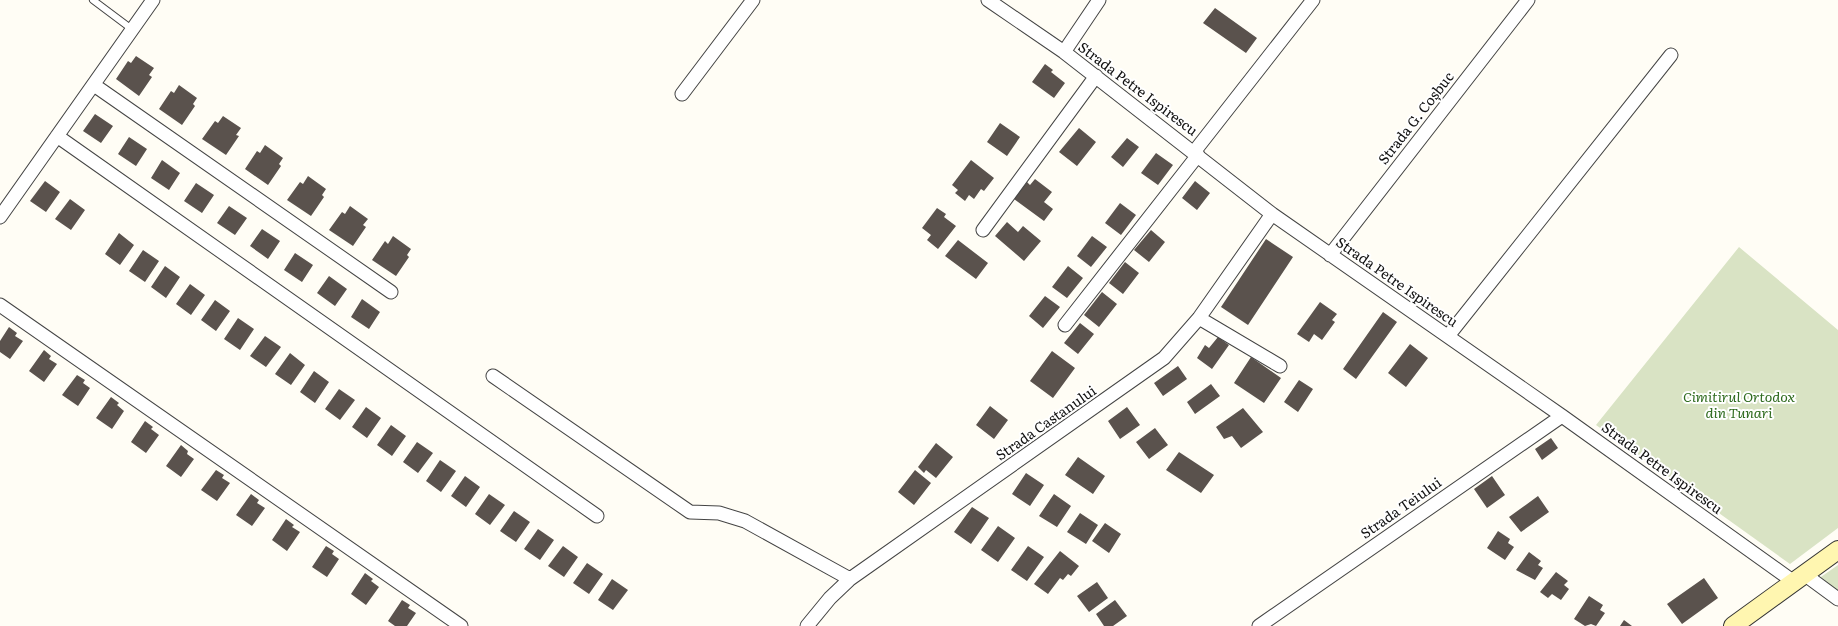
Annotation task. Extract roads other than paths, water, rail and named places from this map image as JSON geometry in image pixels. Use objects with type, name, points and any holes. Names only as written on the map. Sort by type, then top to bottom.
[{"type":"main road","points":[[1733,626],[1838,550]]},
{"type":"street","points":[[0,217],[153,0]]},
{"type":"street","points":[[682,94],[753,0]]},
{"type":"street","name":"Strada Petre Ispirescu","points":[[988,0],[1064,52],[1272,214],[1330,255],[1799,578],[1838,599]]},
{"type":"street","points":[[1064,52],[1099,0]]},
{"type":"street","points":[[1065,325],[1312,0]]},
{"type":"street","name":"Strada G. Coșbuc","points":[[1330,255],[1528,0]]},
{"type":"street","points":[[1448,336],[1672,55]]},
{"type":"street","points":[[983,230],[1096,76]]},
{"type":"street","points":[[94,85],[391,292]]},
{"type":"street","points":[[57,136],[597,516]]},
{"type":"street","name":"Strada Castanului","points":[[807,626],[830,598],[850,579],[1164,358],[1199,318],[1272,214]]},
{"type":"street","points":[[0,305],[462,626]]},
{"type":"street","points":[[1199,318],[1280,366]]},
{"type":"street","points":[[493,376],[690,512],[719,513],[745,521],[850,579]]},
{"type":"street","name":"Strada Teiului","points":[[1259,626],[1562,416]]},
{"type":"lane","points":[[93,0],[132,30]]},
{"type":"park label","name":"Cimitirul Ortodox din Tunari","points":[[1739,406]]}]
